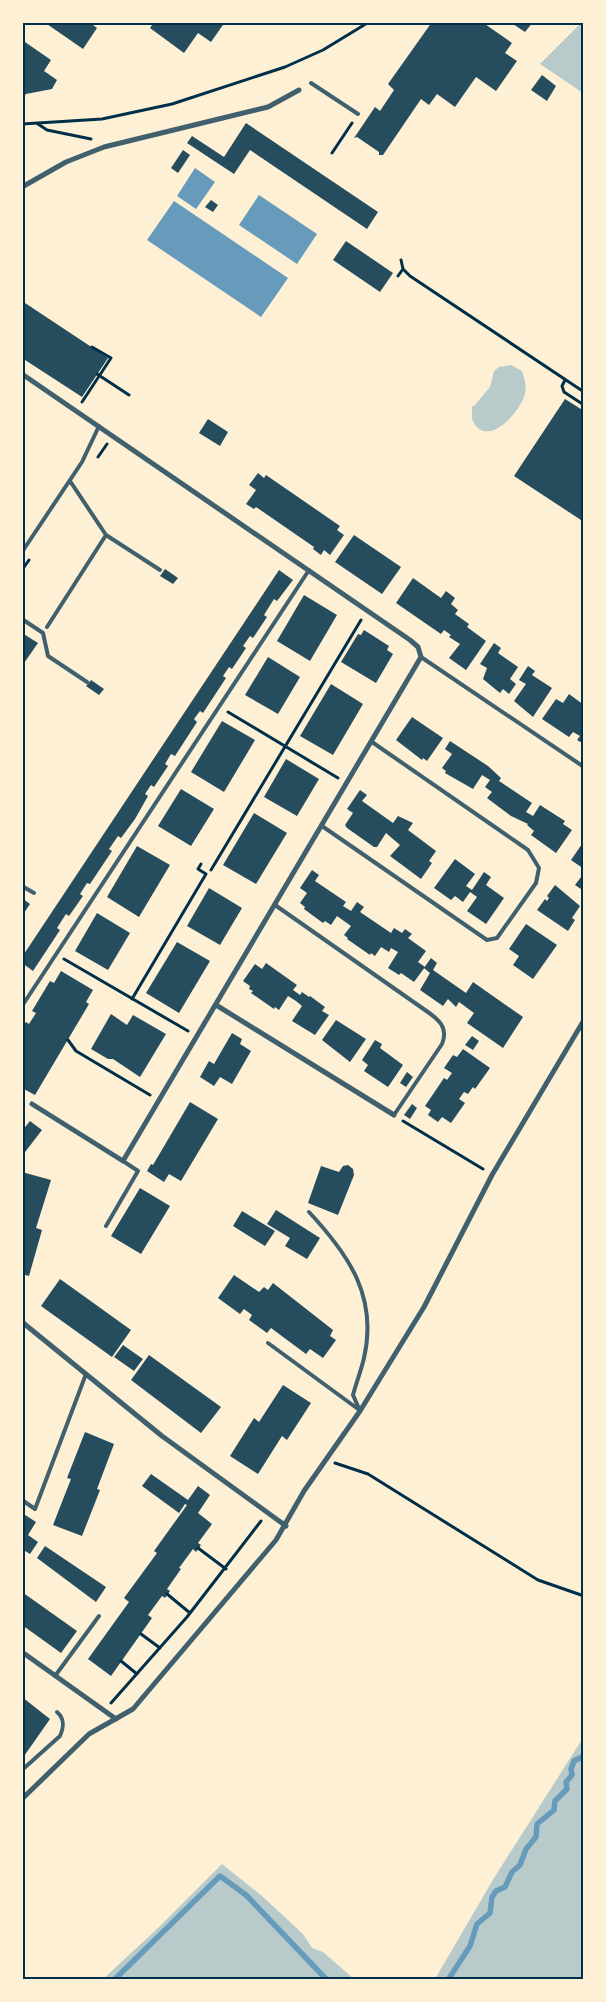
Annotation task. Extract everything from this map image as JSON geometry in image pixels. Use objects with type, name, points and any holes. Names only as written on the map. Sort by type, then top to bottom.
[{"type":"street","points":[[22,187],[66,162],[85,154],[268,107],[298,90]]},
{"type":"street","points":[[22,374],[410,640],[418,648],[421,656],[372,742],[123,1161],[32,1104]]},
{"type":"street","points":[[216,1005],[394,1115]]},
{"type":"street","points":[[22,1799],[72,1748],[89,1734],[133,1709],[286,1526],[294,1507],[360,1411],[424,1307],[492,1175],[584,1020]]},
{"type":"street","points":[[22,1322],[162,1436],[286,1526]]},
{"type":"street","points":[[22,1652],[116,1718]]},
{"type":"lane","points":[[311,83],[358,114]]},
{"type":"lane","points":[[22,552],[70,481],[99,426]]},
{"type":"lane","points":[[70,481],[106,535],[160,570]]},
{"type":"lane","points":[[47,627],[106,535]]},
{"type":"lane","points":[[135,561],[139,556]]},
{"type":"lane","points":[[22,1006],[309,570]]},
{"type":"lane","points":[[22,619],[43,633],[48,656],[87,682]]},
{"type":"lane","points":[[421,656],[584,767]]},
{"type":"lane","points":[[80,677],[83,672]]},
{"type":"lane","points":[[322,826],[487,940],[497,938],[536,883],[539,868],[528,850],[372,742]]},
{"type":"lane","points":[[22,886],[34,893]]},
{"type":"lane","points":[[275,905],[425,1010],[442,1024],[445,1035],[442,1044],[394,1115]]},
{"type":"lane","points":[[106,1226],[138,1171],[123,1161]]},
{"type":"lane","points":[[309,1212],[331,1236],[347,1259],[364,1295],[368,1317],[366,1340],[364,1358],[353,1395],[360,1411]]},
{"type":"lane","points":[[268,1343],[360,1411]]},
{"type":"lane","points":[[22,1500],[35,1509],[86,1374]]},
{"type":"lane","points":[[56,1676],[99,1616]]},
{"type":"lane","points":[[22,1770],[60,1736],[63,1722],[57,1712]]},
{"type":"path","points":[[22,124],[102,119],[172,104],[285,67],[323,50],[369,22]]},
{"type":"path","points":[[37,124],[46,130],[93,140]]},
{"type":"path","points":[[332,153],[348,128]]},
{"type":"path","points":[[401,260],[403,269],[432,291],[584,392]]},
{"type":"path","points":[[398,276],[403,269]]},
{"type":"path","points":[[76,411],[111,358],[92,347]]},
{"type":"path","points":[[98,375],[129,396]]},
{"type":"path","points":[[565,380],[562,386],[564,392],[584,405]]},
{"type":"path","points":[[212,870],[367,610]]},
{"type":"path","points":[[219,707],[347,783]]},
{"type":"path","points":[[132,999],[206,874],[198,869],[201,864]]},
{"type":"path","points":[[57,954],[197,1037]]},
{"type":"path","points":[[68,1040],[76,1051],[159,1100]]},
{"type":"path","points":[[394,1115],[492,1175]]},
{"type":"path","points":[[325,1461],[368,1474],[538,1580],[584,1596]]},
{"type":"path","points":[[105,1710],[226,1569],[267,1512]]},
{"type":"path","points":[[198,1548],[226,1569]]},
{"type":"path","points":[[167,1594],[190,1613]]},
{"type":"path","points":[[141,1634],[160,1648]]},
{"type":"path","points":[[121,1661],[137,1674]]},
{"type":"shaded area","points":[[582,22],[584,23],[583,93],[540,64]]},
{"type":"shaded area","points":[[511,365],[522,371],[526,391],[522,402],[502,426],[485,431],[478,428],[472,419],[472,406],[490,387],[494,371],[499,367]]},
{"type":"shaded area","points":[[583,1738],[583,1979],[435,1979],[494,1878]]},
{"type":"shaded area","points":[[222,1864],[262,1896],[303,1934],[312,1948],[323,1952],[354,1979],[103,1979],[157,1929]]},
{"type":"water","points":[[195,168],[215,182],[196,209],[177,196]]},
{"type":"water","points":[[259,195],[317,234],[297,264],[239,225]]},
{"type":"water","points":[[174,201],[288,278],[261,317],[147,240]]},
{"type":"building","points":[[44,22],[89,22],[97,28],[83,49]]},
{"type":"building","points":[[154,22],[225,22],[211,42],[198,33],[184,53],[150,28]]},
{"type":"building","points":[[432,22],[482,22],[512,43],[505,53],[517,61],[496,91],[476,77],[455,107],[437,94],[429,105],[421,99],[383,155],[379,155],[379,152],[357,137],[354,138],[375,107],[380,111],[394,90],[388,84]]},
{"type":"building","points":[[510,22],[533,22],[525,32]]},
{"type":"building","points":[[25,42],[51,60],[44,71],[57,80],[52,89],[26,94],[22,98],[22,43]]},
{"type":"building","points":[[542,75],[556,86],[547,101],[531,90]]},
{"type":"building","points":[[246,123],[378,212],[367,229],[250,150],[234,174],[187,143],[192,136],[224,157]]},
{"type":"building","points":[[183,150],[190,155],[178,173],[171,168]]},
{"type":"building","points":[[211,200],[218,205],[213,212],[205,207]]},
{"type":"building","points":[[346,241],[393,273],[380,292],[333,260]]},
{"type":"building","points":[[22,301],[108,358],[82,397],[22,358]]},
{"type":"building","points":[[565,399],[584,411],[584,522],[514,476]]},
{"type":"building","points":[[208,419],[228,432],[220,446],[199,433]]},
{"type":"building","points":[[258,473],[264,478],[266,475],[340,526],[337,530],[344,535],[330,555],[324,550],[321,555],[313,549],[314,547],[256,507],[254,509],[246,504],[256,490],[249,485]]},
{"type":"building","points":[[354,535],[401,567],[382,594],[335,562]]},
{"type":"building","points":[[165,569],[178,578],[173,584],[160,576]]},
{"type":"building","points":[[279,570],[293,580],[277,601],[274,599],[264,615],[267,617],[253,638],[250,636],[243,646],[246,648],[232,669],[229,667],[223,676],[226,678],[203,713],[200,711],[194,719],[197,722],[175,756],[171,754],[165,764],[168,766],[154,787],[151,785],[145,794],[148,796],[135,819],[121,838],[118,836],[109,849],[112,851],[90,884],[87,883],[80,894],[83,896],[69,916],[66,914],[57,928],[60,930],[33,971],[22,963],[22,957]]},
{"type":"building","points":[[413,578],[441,598],[446,591],[455,598],[451,604],[458,610],[455,614],[469,624],[467,627],[486,641],[466,670],[449,658],[460,644],[449,637],[451,635],[444,630],[441,634],[396,603]]},
{"type":"building","points":[[304,595],[337,615],[310,661],[277,641]]},
{"type":"building","points":[[364,630],[389,646],[387,650],[393,654],[376,683],[341,662],[358,634],[361,635]]},
{"type":"building","points":[[22,633],[38,643],[22,666]]},
{"type":"building","points":[[494,643],[501,648],[498,653],[518,667],[510,679],[516,684],[509,694],[503,689],[500,693],[483,679],[487,668],[480,664]]},
{"type":"building","points":[[268,657],[300,677],[278,714],[245,695]]},
{"type":"building","points":[[528,666],[535,671],[532,675],[552,688],[533,717],[514,701],[526,684],[519,680]]},
{"type":"building","points":[[91,680],[104,689],[99,695],[86,686]]},
{"type":"building","points":[[331,684],[363,704],[333,755],[300,736]]},
{"type":"building","points":[[569,694],[584,705],[584,716],[581,720],[584,722],[584,744],[577,740],[580,736],[573,732],[569,737],[542,719],[556,699],[563,703]]},
{"type":"building","points":[[412,717],[443,738],[427,761],[423,758],[422,760],[396,740]]},
{"type":"building","points":[[222,721],[255,740],[224,792],[191,772]]},
{"type":"building","points":[[450,741],[488,766],[501,778],[499,781],[532,803],[526,812],[533,816],[540,805],[565,821],[563,824],[572,830],[556,853],[531,835],[534,831],[528,824],[511,816],[487,798],[492,792],[485,787],[490,780],[482,775],[473,789],[445,773],[446,771],[442,768],[452,754],[445,749]]},
{"type":"building","points":[[286,759],[319,779],[297,816],[264,797]]},
{"type":"building","points":[[181,789],[214,809],[191,846],[158,826]]},
{"type":"building","points":[[360,790],[367,795],[362,801],[393,823],[398,816],[413,823],[408,830],[436,851],[429,861],[432,863],[421,879],[390,856],[400,845],[386,833],[377,847],[374,847],[347,828],[345,825],[353,813],[347,809]]},
{"type":"building","points":[[254,813],[287,833],[256,884],[223,865]]},
{"type":"building","points":[[584,841],[584,869],[571,860]]},
{"type":"building","points":[[137,846],[170,865],[139,917],[107,897]]},
{"type":"building","points":[[455,859],[475,874],[466,886],[472,890],[484,872],[491,877],[486,885],[504,898],[486,924],[467,911],[477,897],[470,892],[463,902],[455,896],[451,900],[434,888]]},
{"type":"building","points":[[312,870],[319,875],[315,881],[346,902],[343,906],[351,911],[357,902],[364,907],[360,912],[391,933],[394,928],[402,933],[405,929],[412,934],[408,938],[426,951],[418,962],[425,967],[414,982],[401,973],[399,975],[388,968],[398,952],[391,948],[389,952],[381,947],[375,956],[371,953],[370,955],[347,939],[344,935],[351,926],[337,916],[331,925],[325,921],[323,923],[304,909],[305,907],[300,903],[307,893],[300,888]]},
{"type":"building","points":[[584,873],[584,891],[575,885]]},
{"type":"building","points":[[555,885],[580,906],[572,918],[575,920],[568,931],[537,910],[545,899],[547,901],[549,898],[547,896]]},
{"type":"building","points":[[209,888],[242,908],[220,945],[187,926]]},
{"type":"building","points":[[22,898],[30,904],[22,916]]},
{"type":"building","points":[[97,913],[130,933],[108,970],[75,951]]},
{"type":"building","points":[[526,924],[557,945],[533,979],[513,965],[519,956],[509,949]]},
{"type":"building","points":[[177,942],[210,961],[179,1013],[146,993]]},
{"type":"building","points":[[431,958],[437,963],[433,970],[466,993],[473,982],[523,1017],[503,1048],[467,1023],[474,1013],[459,1002],[456,1007],[448,999],[443,1006],[420,990],[430,973],[424,968]]},
{"type":"building","points":[[266,963],[297,985],[293,990],[300,995],[302,992],[310,996],[325,1007],[322,1011],[329,1015],[315,1035],[292,1021],[302,1006],[296,1001],[288,996],[279,1010],[275,1007],[274,1009],[251,993],[253,991],[249,989],[250,986],[243,981],[255,964],[262,969]]},
{"type":"building","points":[[61,971],[93,990],[86,1002],[89,1004],[35,1095],[22,1088],[22,1027],[26,1022],[29,1024],[36,1013],[32,1011],[50,981],[54,983]]},
{"type":"building","points":[[111,1014],[127,1025],[133,1015],[166,1034],[140,1077],[113,1059],[108,1059],[91,1049]]},
{"type":"building","points":[[336,1020],[366,1039],[350,1062],[322,1040]]},
{"type":"building","points":[[232,1033],[242,1039],[240,1044],[251,1051],[232,1084],[220,1077],[214,1086],[200,1077],[209,1061],[214,1064]]},
{"type":"building","points":[[472,1036],[479,1041],[473,1050],[465,1045]]},
{"type":"building","points":[[375,1040],[382,1044],[380,1048],[403,1065],[388,1087],[364,1071],[368,1065],[362,1060]]},
{"type":"building","points":[[463,1049],[490,1068],[475,1089],[473,1087],[468,1094],[464,1092],[459,1099],[465,1103],[451,1123],[442,1117],[438,1122],[428,1115],[431,1110],[425,1106],[444,1078],[447,1080],[452,1073],[444,1068],[453,1055],[457,1057]]},
{"type":"building","points":[[407,1072],[413,1077],[406,1087],[400,1083]]},
{"type":"building","points":[[190,1102],[218,1119],[181,1181],[169,1174],[164,1182],[147,1171],[151,1164],[153,1165]]},
{"type":"building","points":[[412,1104],[417,1108],[410,1119],[404,1115]]},
{"type":"building","points":[[30,1121],[42,1130],[22,1156],[22,1131]]},
{"type":"building","points":[[348,1165],[353,1169],[354,1175],[338,1215],[308,1203],[321,1166],[339,1172],[343,1166]]},
{"type":"building","points":[[22,1172],[51,1180],[36,1228],[42,1230],[29,1276],[22,1274]]},
{"type":"building","points":[[140,1188],[170,1206],[141,1254],[111,1236]]},
{"type":"building","points":[[276,1210],[320,1238],[307,1259],[285,1246],[290,1238],[267,1224]]},
{"type":"building","points":[[242,1211],[275,1231],[265,1246],[233,1226]]},
{"type":"building","points":[[234,1275],[259,1292],[264,1287],[268,1290],[273,1283],[333,1330],[330,1336],[336,1340],[323,1358],[310,1349],[306,1354],[271,1328],[267,1333],[249,1320],[252,1315],[244,1309],[240,1314],[218,1298]]},
{"type":"building","points":[[60,1279],[131,1330],[112,1357],[41,1306]]},
{"type":"building","points":[[123,1345],[143,1359],[134,1371],[114,1357]]},
{"type":"building","points":[[149,1355],[221,1407],[201,1433],[131,1380]]},
{"type":"building","points":[[283,1385],[311,1403],[287,1440],[282,1436],[258,1474],[230,1456],[254,1418],[259,1422]]},
{"type":"building","points":[[85,1432],[114,1444],[97,1489],[100,1490],[82,1536],[53,1525],[71,1479],[67,1478]]},
{"type":"building","points":[[151,1474],[188,1500],[198,1486],[210,1495],[198,1513],[212,1524],[198,1543],[201,1545],[196,1552],[193,1549],[179,1568],[181,1569],[167,1589],[170,1591],[165,1598],[162,1596],[148,1615],[152,1618],[111,1676],[88,1659],[129,1602],[124,1598],[157,1553],[154,1551],[187,1505],[185,1504],[179,1513],[142,1486]]},
{"type":"building","points":[[22,1513],[36,1522],[28,1535],[38,1542],[30,1554],[22,1549]]},
{"type":"building","points":[[45,1546],[106,1587],[96,1602],[37,1558]]},
{"type":"building","points":[[22,1592],[77,1631],[61,1653],[22,1625]]},
{"type":"building","points":[[22,1697],[50,1719],[22,1759]]},
{"type":"waterway","points":[[448,1980],[470,1946],[477,1924],[490,1913],[492,1897],[496,1891],[505,1887],[512,1872],[520,1865],[526,1849],[536,1837],[537,1824],[554,1810],[555,1801],[567,1789],[566,1782],[572,1775],[571,1769],[574,1761],[584,1756]]},
{"type":"waterway","points":[[114,1980],[220,1876],[246,1895],[327,1980]]}]
